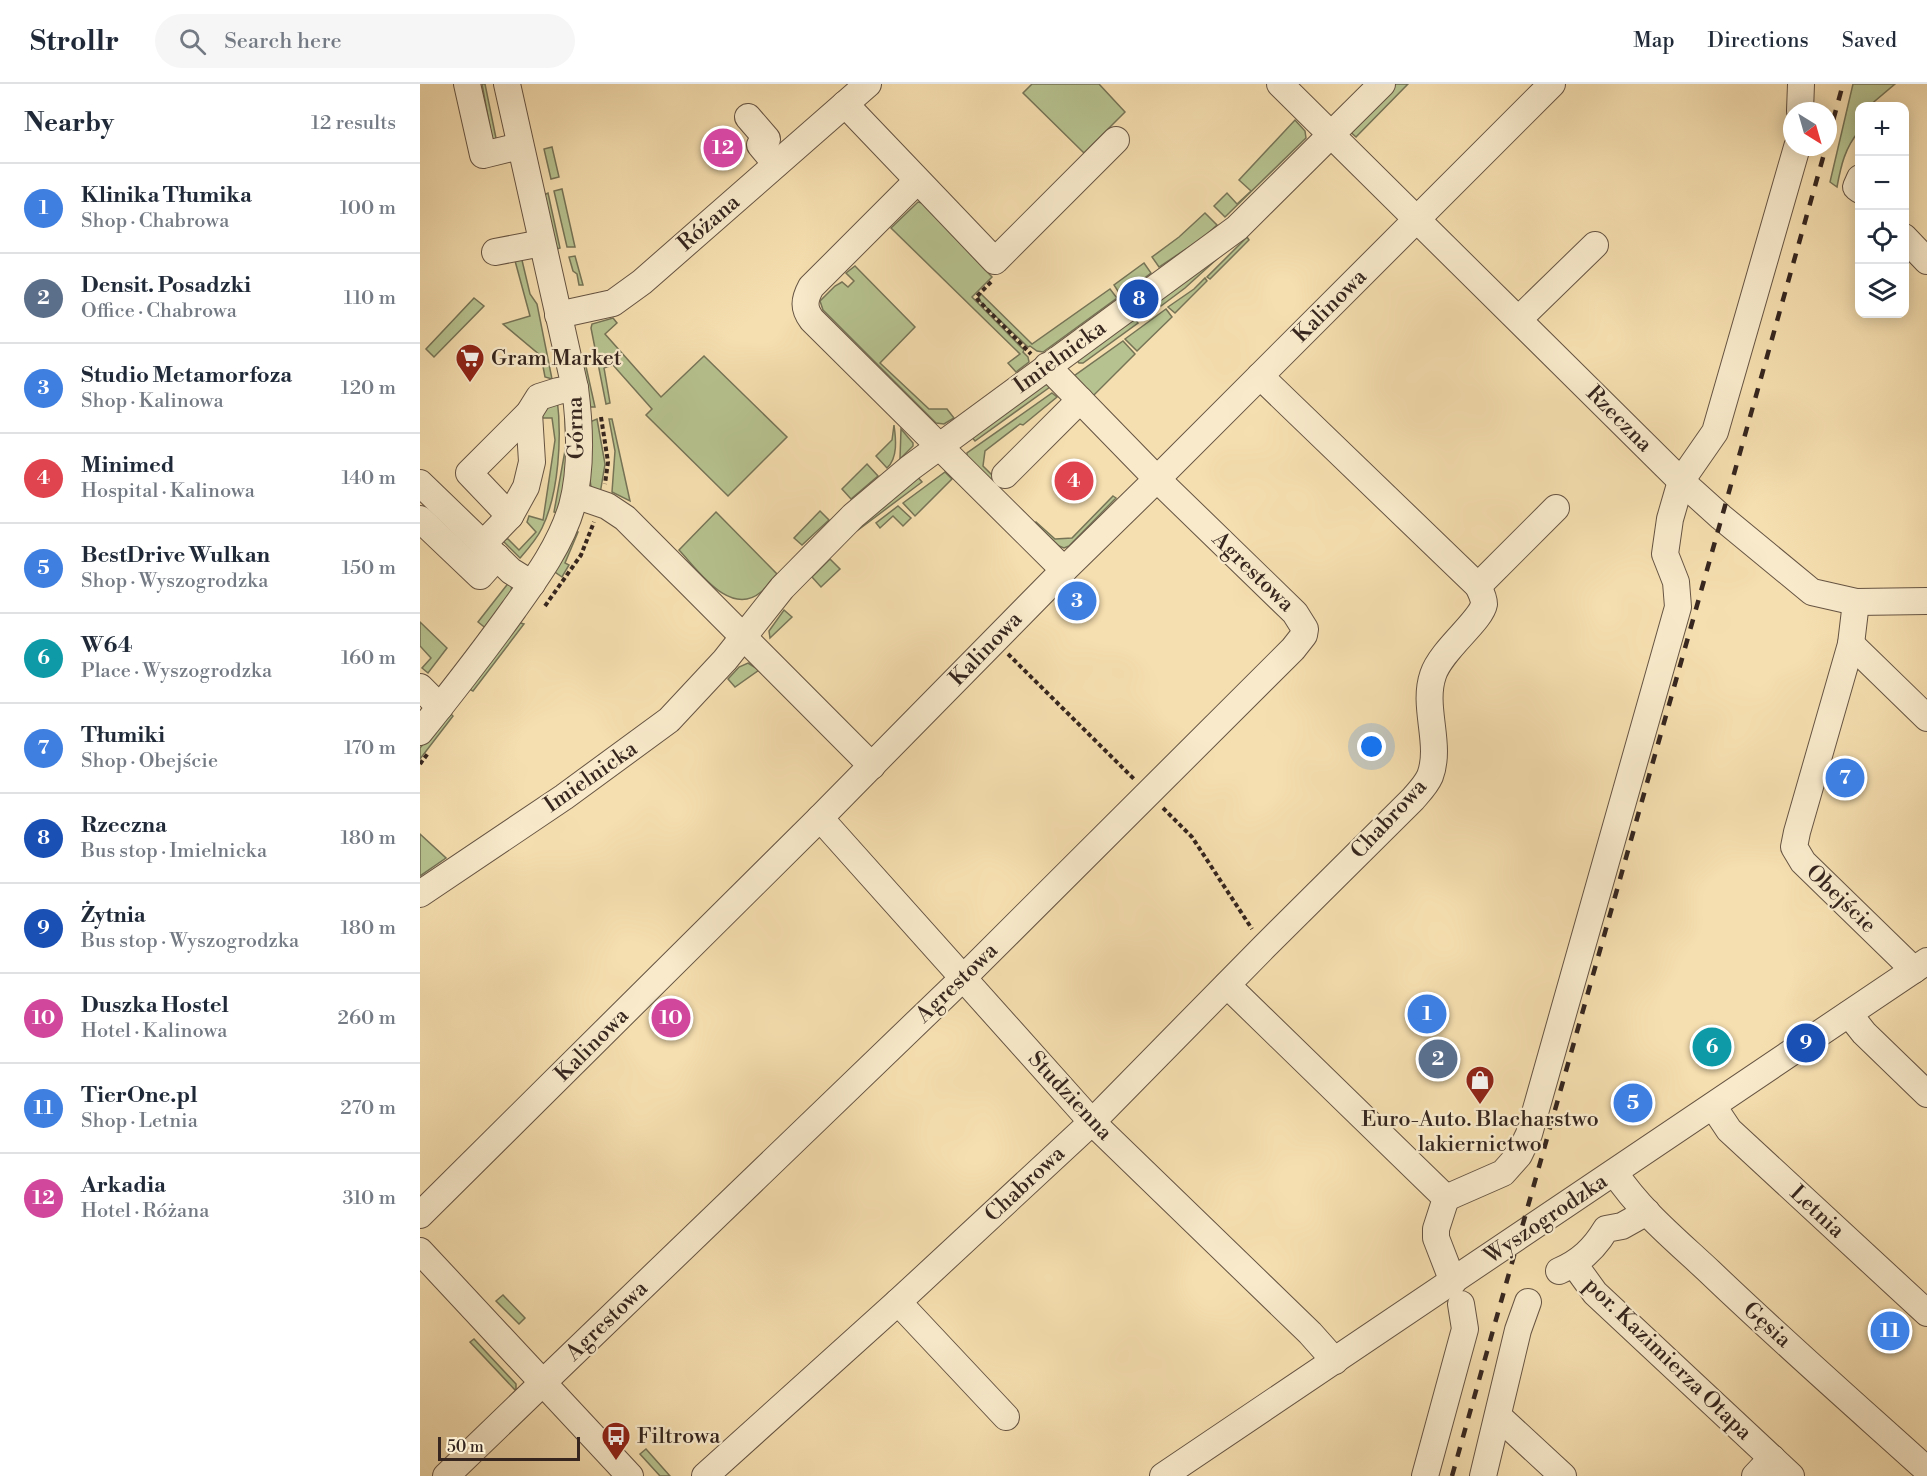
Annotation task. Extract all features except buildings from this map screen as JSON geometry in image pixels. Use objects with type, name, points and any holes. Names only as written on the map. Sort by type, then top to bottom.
[{"type":"street","points":[[467,84],[483,155],[520,146]]},
{"type":"street","name":"Górna","points":[[420,732],[532,584],[554,548],[566,522],[574,495],[578,442],[575,388],[507,84]]},
{"type":"street","name":"Rzeczna","points":[[1280,84],[1682,481],[1721,517],[1812,592],[1856,602],[1927,601]]},
{"type":"street","name":"Imielnicka","points":[[420,894],[564,797],[653,733],[688,701],[744,637],[782,588],[836,532],[871,500],[1042,363],[1237,228],[1382,84]]},
{"type":"street","name":"Kalinowa","points":[[420,1215],[820,818],[1064,570],[1552,84]]},
{"type":"street","points":[[1800,102],[1801,84]]},
{"type":"street","name":"Różana","points":[[558,315],[608,304],[621,298],[776,164],[854,91],[917,181],[995,261],[1116,140]]},
{"type":"street","points":[[748,117],[767,139],[760,145],[776,164]]},
{"type":"street","points":[[1425,1476],[1465,1329],[1457,1293],[1436,1238],[1436,1229],[1446,1198],[1503,1173],[1519,1155],[1529,1134],[1678,607],[1676,582],[1665,554],[1670,519],[1682,481],[1714,432],[1794,156]]},
{"type":"street","points":[[917,181],[811,287],[805,305],[806,312],[812,321],[1064,570]]},
{"type":"street","points":[[1909,241],[1927,261]]},
{"type":"street","points":[[495,252],[542,243]]},
{"type":"street","points":[[1519,319],[1595,245]]},
{"type":"street","points":[[1042,363],[1157,479]]},
{"type":"street","points":[[1260,376],[1478,586],[1556,508]]},
{"type":"street","points":[[510,516],[469,473],[529,413],[539,397],[575,388]]},
{"type":"street","points":[[1005,475],[1080,400]]},
{"type":"street","points":[[420,519],[480,576],[491,550],[526,487],[532,462],[529,413]]},
{"type":"street","name":"Agrestowa","points":[[446,1476],[962,979],[1269,673],[1304,635],[1305,629],[1295,613],[1157,479]]},
{"type":"street","points":[[420,483],[511,571],[532,584]]},
{"type":"street","points":[[574,495],[607,506],[625,518],[872,766]]},
{"type":"street","name":"Chabrowa","points":[[705,1476],[898,1302],[1092,1122],[1423,788],[1430,776],[1433,753],[1430,694],[1432,676],[1442,656],[1476,619],[1483,607],[1484,600],[1478,586]]},
{"type":"street","name":"Obejście","points":[[1856,602],[1851,644],[1794,847],[1803,862],[1920,966]]},
{"type":"street","points":[[1851,644],[1927,718]]},
{"type":"street","points":[[420,687],[440,707]]},
{"type":"street","name":"Studzienna","points":[[820,818],[1092,1122],[1310,1333],[1335,1361]]},
{"type":"street","name":"Wyszogrodzka","points":[[1163,1476],[1335,1361],[1457,1293],[1584,1194],[1920,966]]},
{"type":"street","points":[[1227,985],[1446,1198]]},
{"type":"street","points":[[1849,1014],[1864,1033],[1927,1094]]},
{"type":"street","name":"Letnia","points":[[1713,1106],[1729,1130],[1927,1313]]},
{"type":"street","name":"Gęsia","points":[[1615,1173],[1627,1191],[1647,1212],[1735,1296],[1927,1470]]},
{"type":"street","points":[[1584,1194],[1606,1229],[1622,1226],[1647,1212]]},
{"type":"street","name":"por. Kazimierza Otapa","points":[[1606,1229],[1598,1242],[1566,1268],[1595,1293],[1763,1467],[1791,1476]]},
{"type":"street","points":[[420,1251],[630,1476]]},
{"type":"street","points":[[898,1302],[1006,1417]]},
{"type":"street","points":[[1484,1476],[1518,1330],[1528,1302]]},
{"type":"street","points":[[1498,1416],[1563,1476]]},
{"type":"path","points":[[996,278],[976,297],[1042,363]]},
{"type":"path","points":[[1003,649],[1139,785]]},
{"type":"path","points":[[1156,801],[1192,837],[1258,937]]},
{"type":"green space","points":[[482,84],[485,84],[497,143],[493,144]]},
{"type":"green space","points":[[1032,84],[1099,84],[1125,112],[1084,153],[1023,93]]},
{"type":"green space","points":[[1390,84],[1408,84],[1356,137],[1346,128]]},
{"type":"green space","points":[[1853,84],[1895,84],[1874,102],[1855,102],[1855,137],[1844,157],[1837,187],[1830,182]]},
{"type":"green space","points":[[1295,120],[1305,131],[1306,138],[1225,217],[1214,206],[1227,193],[1237,204],[1251,191],[1239,180]]},
{"type":"green space","points":[[552,147],[559,177],[551,179],[544,149]]},
{"type":"green space","points":[[562,189],[575,247],[567,247],[554,191]]},
{"type":"green space","points":[[548,193],[560,248],[557,249],[544,195]]},
{"type":"green space","points":[[918,202],[922,203],[992,277],[972,297],[1024,350],[1029,362],[1016,372],[1008,363],[1020,354],[891,228]]},
{"type":"green space","points":[[1205,213],[1217,225],[1204,237],[1159,267],[1152,257],[1179,237]]},
{"type":"green space","points":[[1247,237],[1249,240],[1210,279],[1207,277]]},
{"type":"green space","points":[[1229,248],[1185,288],[1161,306],[1156,299]]},
{"type":"green space","points":[[521,256],[530,294],[537,304],[552,379],[545,377],[541,356],[503,324],[530,316],[514,257]]},
{"type":"green space","points":[[575,256],[583,285],[579,285],[577,274],[573,271],[569,257]]},
{"type":"green space","points":[[1144,263],[1151,273],[1121,296],[1114,285]]},
{"type":"green space","points":[[855,266],[915,327],[880,363],[929,409],[947,409],[954,418],[944,424],[936,423],[823,310],[820,301],[835,286],[842,282],[848,287],[854,281],[846,273]]},
{"type":"green space","points":[[1205,278],[1207,281],[1175,313],[1168,307],[1194,289]]},
{"type":"green space","points":[[1110,289],[1117,298],[1043,352],[1028,347],[980,301],[979,297],[981,294],[1032,344]]},
{"type":"green space","points":[[474,298],[484,306],[434,357],[426,349]]},
{"type":"green space","points":[[1166,309],[1172,317],[1137,351],[1125,339]]},
{"type":"green space","points":[[1133,316],[1138,323],[1083,363],[1079,363],[1075,358]]},
{"type":"green space","points":[[613,318],[617,323],[605,334],[661,397],[704,356],[787,437],[728,496],[646,415],[652,409],[613,365],[604,368],[610,403],[606,404],[591,328],[592,324]]},
{"type":"green space","points":[[1123,341],[1135,354],[1092,397],[1074,376]]},
{"type":"green space","points":[[585,362],[595,407],[587,404],[581,363]]},
{"type":"green space","points":[[1045,383],[1050,387],[975,441],[970,435]]},
{"type":"green space","points":[[1052,393],[1057,397],[1023,425],[1020,424],[985,451],[983,466],[994,477],[991,480],[967,456],[967,453]]},
{"type":"green space","points":[[557,398],[559,447],[556,482],[548,514],[540,532],[520,558],[501,539],[508,539],[519,550],[536,532],[527,522],[529,516],[543,520],[555,440],[552,418],[538,418],[546,402]]},
{"type":"green space","points":[[565,417],[568,443],[567,465],[558,513],[554,512],[566,445]]},
{"type":"green space","points":[[597,419],[605,464],[600,494],[591,487],[590,480],[590,425]]},
{"type":"green space","points":[[609,419],[612,419],[630,501],[612,492],[615,451]]},
{"type":"green space","points":[[894,425],[895,454],[887,468],[876,456],[892,440]]},
{"type":"green space","points":[[901,429],[913,446],[900,459]]},
{"type":"green space","points":[[867,464],[878,476],[851,499],[842,489]]},
{"type":"green space","points":[[945,472],[952,479],[915,516],[903,503]]},
{"type":"green space","points":[[916,475],[922,482],[858,530],[858,525]]},
{"type":"green space","points":[[1113,496],[1116,498],[1069,546],[1064,548],[1035,523],[1055,539],[1072,538]]},
{"type":"green space","points":[[898,506],[911,518],[903,526],[893,516],[880,528],[876,523]]},
{"type":"green space","points":[[820,511],[829,520],[802,545],[794,538]]},
{"type":"green space","points":[[716,512],[777,574],[761,592],[749,598],[738,599],[726,595],[705,579],[679,550]]},
{"type":"green space","points":[[573,531],[578,532],[565,563],[569,565],[562,577],[555,572],[555,567]]},
{"type":"green space","points":[[830,559],[840,569],[821,587],[812,577]]},
{"type":"green space","points":[[510,581],[509,600],[488,630],[478,622]]},
{"type":"green space","points":[[784,610],[792,617],[770,638],[769,631]]},
{"type":"green space","points":[[420,622],[447,648],[428,673],[422,668],[431,658],[420,646]]},
{"type":"green space","points":[[517,622],[524,624],[473,691],[469,689]]},
{"type":"green space","points":[[748,663],[759,670],[735,687],[728,679],[739,667]]},
{"type":"green space","points":[[449,712],[453,716],[420,759],[420,748]]},
{"type":"green space","points":[[420,834],[446,858],[420,876]]},
{"type":"green space","points":[[503,1295],[525,1318],[519,1324],[496,1301]]},
{"type":"green space","points":[[474,1339],[516,1384],[516,1391],[470,1342]]},
{"type":"green space","points":[[646,1449],[670,1476],[660,1476],[640,1454]]},
{"type":"railway","points":[[1837,106],[1843,84]]},
{"type":"railway","points":[[1452,1476],[1823,156]]},
{"type":"place","name":"Arkadia","points":[[723,148]]},
{"type":"place","name":"Rzeczna","points":[[1139,299]]},
{"type":"place","name":"Gram Market","points":[[470,384]]},
{"type":"place","name":"Minimed","points":[[1074,481]]},
{"type":"place","name":"Studio Metamorfoza","points":[[1077,601]]},
{"type":"place","name":"Tłumiki","points":[[1845,778]]},
{"type":"place","name":"Klinika Tłumika","points":[[1427,1014]]},
{"type":"place","name":"Duszka Hostel","points":[[671,1018]]},
{"type":"place","name":"Żytnia","points":[[1806,1043]]},
{"type":"place","name":"W64","points":[[1712,1047]]},
{"type":"place","name":"Densit. Posadzki","points":[[1438,1059]]},
{"type":"place","name":"BestDrive Wulkan","points":[[1633,1103]]},
{"type":"place","name":"Euro-Auto. Blacharstwo lakiernictwo","points":[[1480,1106]]},
{"type":"place","name":"TierOne.pl","points":[[1890,1331]]},
{"type":"place","name":"Filtrowa","points":[[616,1462]]}]
